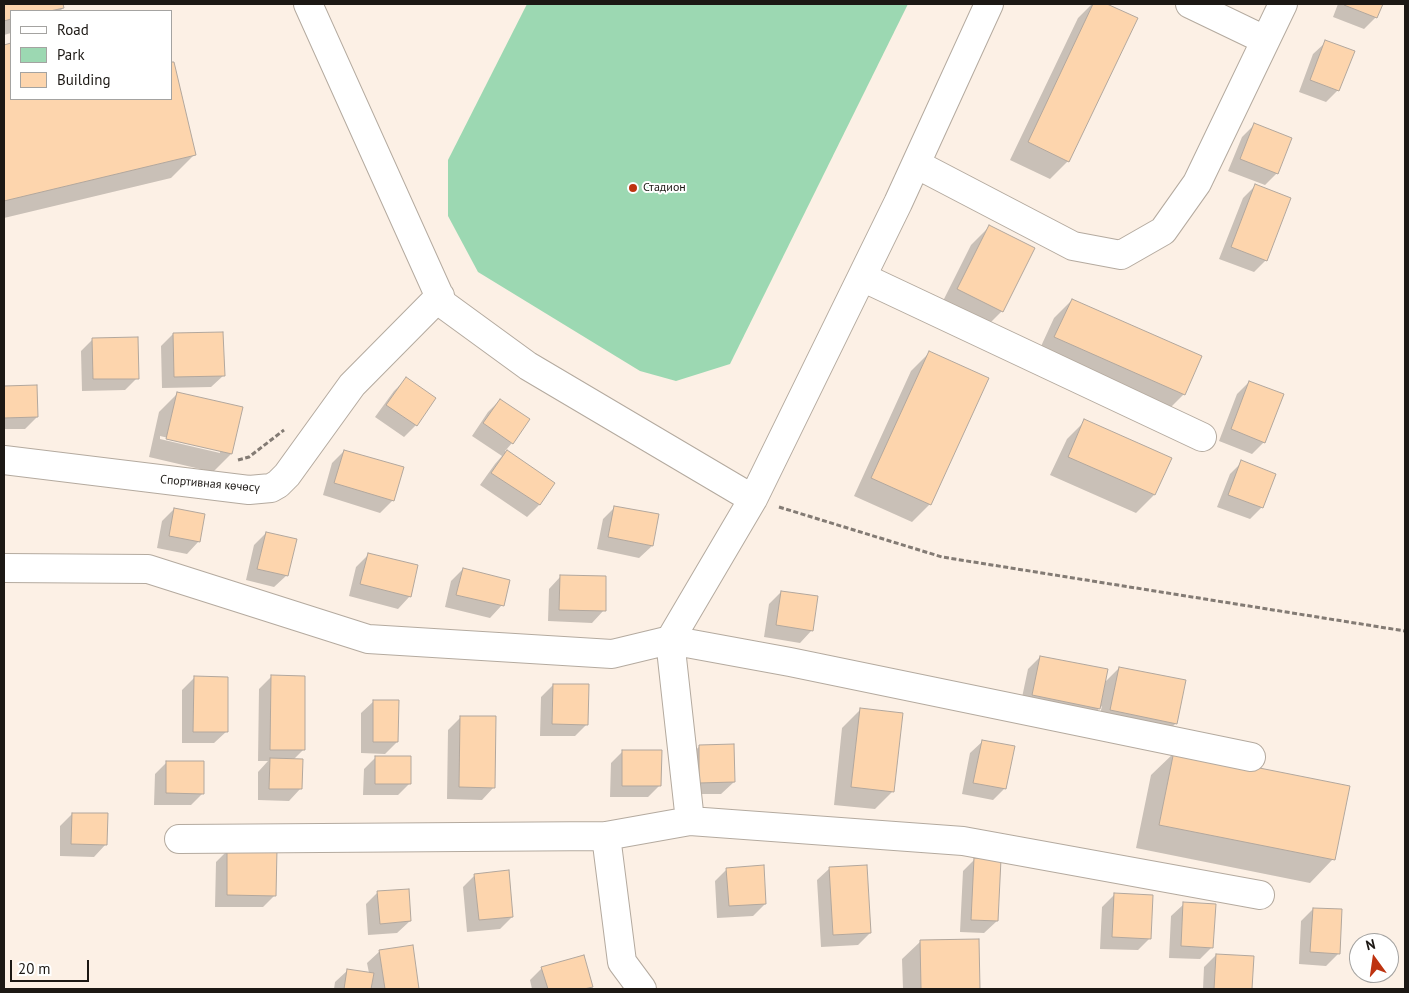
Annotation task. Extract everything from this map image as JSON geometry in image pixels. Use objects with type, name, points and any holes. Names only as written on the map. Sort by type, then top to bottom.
[{"type":"street","points":[[308,4],[443,304],[528,366],[753,500]]},
{"type":"street","points":[[690,822],[670,640],[753,500],[916,164],[989,4]]},
{"type":"street","points":[[1190,4],[1265,40]]},
{"type":"street","points":[[916,164],[1073,246],[1121,255],[1163,231],[1197,182],[1283,4]]},
{"type":"street","points":[[862,277],[1202,437]]},
{"type":"street","name":"Спортивная көчөсү","points":[[4,460],[248,490],[271,488],[287,475],[352,385],[440,296]]},
{"type":"street","points":[[4,568],[148,569],[368,638],[612,654],[670,640],[790,662],[1251,757]]},
{"type":"street","points":[[179,839],[606,836],[690,822],[962,841],[1260,895]]},
{"type":"street","points":[[606,836],[622,962],[642,989]]},
{"type":"path","name":"Спортивная көчөсү","points":[[232,462],[249,457],[286,429]]},
{"type":"path","points":[[753,500],[942,557],[1405,631]]},
{"type":"green space","name":"Стадион","points":[[527,4],[908,4],[730,364],[676,381],[640,371],[478,272],[448,216],[448,160]]},
{"type":"building","points":[[4,4],[63,4],[64,8],[55,10],[10,10],[10,19],[4,21]]},
{"type":"building","points":[[1093,4],[1107,4],[1138,18],[1069,162],[1028,142]]},
{"type":"building","points":[[1345,4],[1383,4],[1377,18]]},
{"type":"building","points":[[1325,40],[1355,51],[1339,91],[1310,80]]},
{"type":"building","points":[[10,43],[10,100],[172,100],[172,62],[174,62],[196,155],[4,201],[4,45]]},
{"type":"building","points":[[1254,123],[1292,138],[1278,174],[1240,159]]},
{"type":"building","points":[[1255,184],[1291,198],[1267,261],[1231,247]]},
{"type":"building","points":[[989,225],[1035,248],[1003,312],[957,289]]},
{"type":"building","points":[[1072,299],[1202,356],[1185,395],[1054,337]]},
{"type":"building","points":[[223,332],[225,376],[174,377],[173,333]]},
{"type":"building","points":[[138,337],[139,379],[93,379],[92,338]]},
{"type":"building","points":[[929,351],[989,378],[931,505],[871,478]]},
{"type":"building","points":[[406,377],[436,398],[417,426],[386,405]]},
{"type":"building","points":[[1249,381],[1284,394],[1265,443],[1231,429]]},
{"type":"building","points":[[37,385],[38,417],[4,418],[4,386]]},
{"type":"building","points":[[177,392],[243,407],[232,454],[166,439]]},
{"type":"building","points":[[500,399],[530,419],[513,444],[483,423]]},
{"type":"building","points":[[1084,419],[1172,458],[1155,495],[1068,457]]},
{"type":"building","points":[[344,450],[404,467],[394,501],[334,483]]},
{"type":"building","points":[[507,450],[555,483],[540,505],[491,473]]},
{"type":"building","points":[[1241,460],[1276,474],[1263,508],[1228,495]]},
{"type":"building","points":[[614,506],[659,514],[653,546],[608,537]]},
{"type":"building","points":[[174,508],[205,514],[200,542],[169,536]]},
{"type":"building","points":[[266,532],[297,539],[288,576],[257,569]]},
{"type":"building","points":[[368,553],[418,565],[411,597],[360,584]]},
{"type":"building","points":[[463,568],[510,580],[504,606],[456,595]]},
{"type":"building","points":[[560,575],[606,576],[606,611],[559,610]]},
{"type":"building","points":[[781,591],[818,596],[813,631],[776,625]]},
{"type":"building","points":[[1040,656],[1108,669],[1100,709],[1032,695]]},
{"type":"building","points":[[1119,667],[1186,680],[1177,724],[1110,710]]},
{"type":"building","points":[[271,675],[305,676],[305,750],[270,750]]},
{"type":"building","points":[[194,676],[228,677],[228,732],[193,732]]},
{"type":"building","points":[[553,684],[589,684],[588,725],[552,724]]},
{"type":"building","points":[[373,700],[399,700],[398,742],[373,742]]},
{"type":"building","points":[[860,708],[903,713],[894,792],[851,787]]},
{"type":"building","points":[[460,716],[496,716],[495,788],[459,787]]},
{"type":"building","points":[[982,740],[1015,746],[1006,789],[973,783]]},
{"type":"building","points":[[734,744],[735,782],[699,783],[699,745]]},
{"type":"building","points":[[622,750],[662,750],[661,786],[622,786]]},
{"type":"building","points":[[1174,751],[1350,786],[1335,860],[1159,825]]},
{"type":"building","points":[[375,756],[411,756],[411,784],[375,784]]},
{"type":"building","points":[[270,758],[303,759],[302,789],[269,789]]},
{"type":"building","points":[[166,761],[204,761],[204,794],[166,793]]},
{"type":"building","points":[[72,813],[108,813],[107,845],[71,844]]},
{"type":"building","points":[[227,848],[277,849],[276,896],[227,895]]},
{"type":"building","points":[[974,858],[1001,859],[998,921],[971,920]]},
{"type":"building","points":[[764,865],[766,904],[729,906],[726,868]]},
{"type":"building","points":[[867,865],[871,933],[833,935],[829,867]]},
{"type":"building","points":[[509,870],[513,917],[479,920],[474,874]]},
{"type":"building","points":[[409,889],[411,921],[380,924],[377,891]]},
{"type":"building","points":[[1114,893],[1153,895],[1151,939],[1112,937]]},
{"type":"building","points":[[1183,902],[1216,904],[1213,948],[1181,946]]},
{"type":"building","points":[[1313,908],[1342,909],[1340,954],[1310,952]]},
{"type":"building","points":[[979,939],[980,989],[921,989],[920,940]]},
{"type":"building","points":[[413,945],[419,989],[385,989],[379,950]]},
{"type":"building","points":[[1216,954],[1254,956],[1252,989],[1214,989]]},
{"type":"building","points":[[584,955],[593,987],[584,989],[548,989],[541,967]]},
{"type":"building","points":[[347,969],[374,973],[371,989],[344,989]]},
{"type":"place","name":"Стадион","points":[[633,188]]}]
